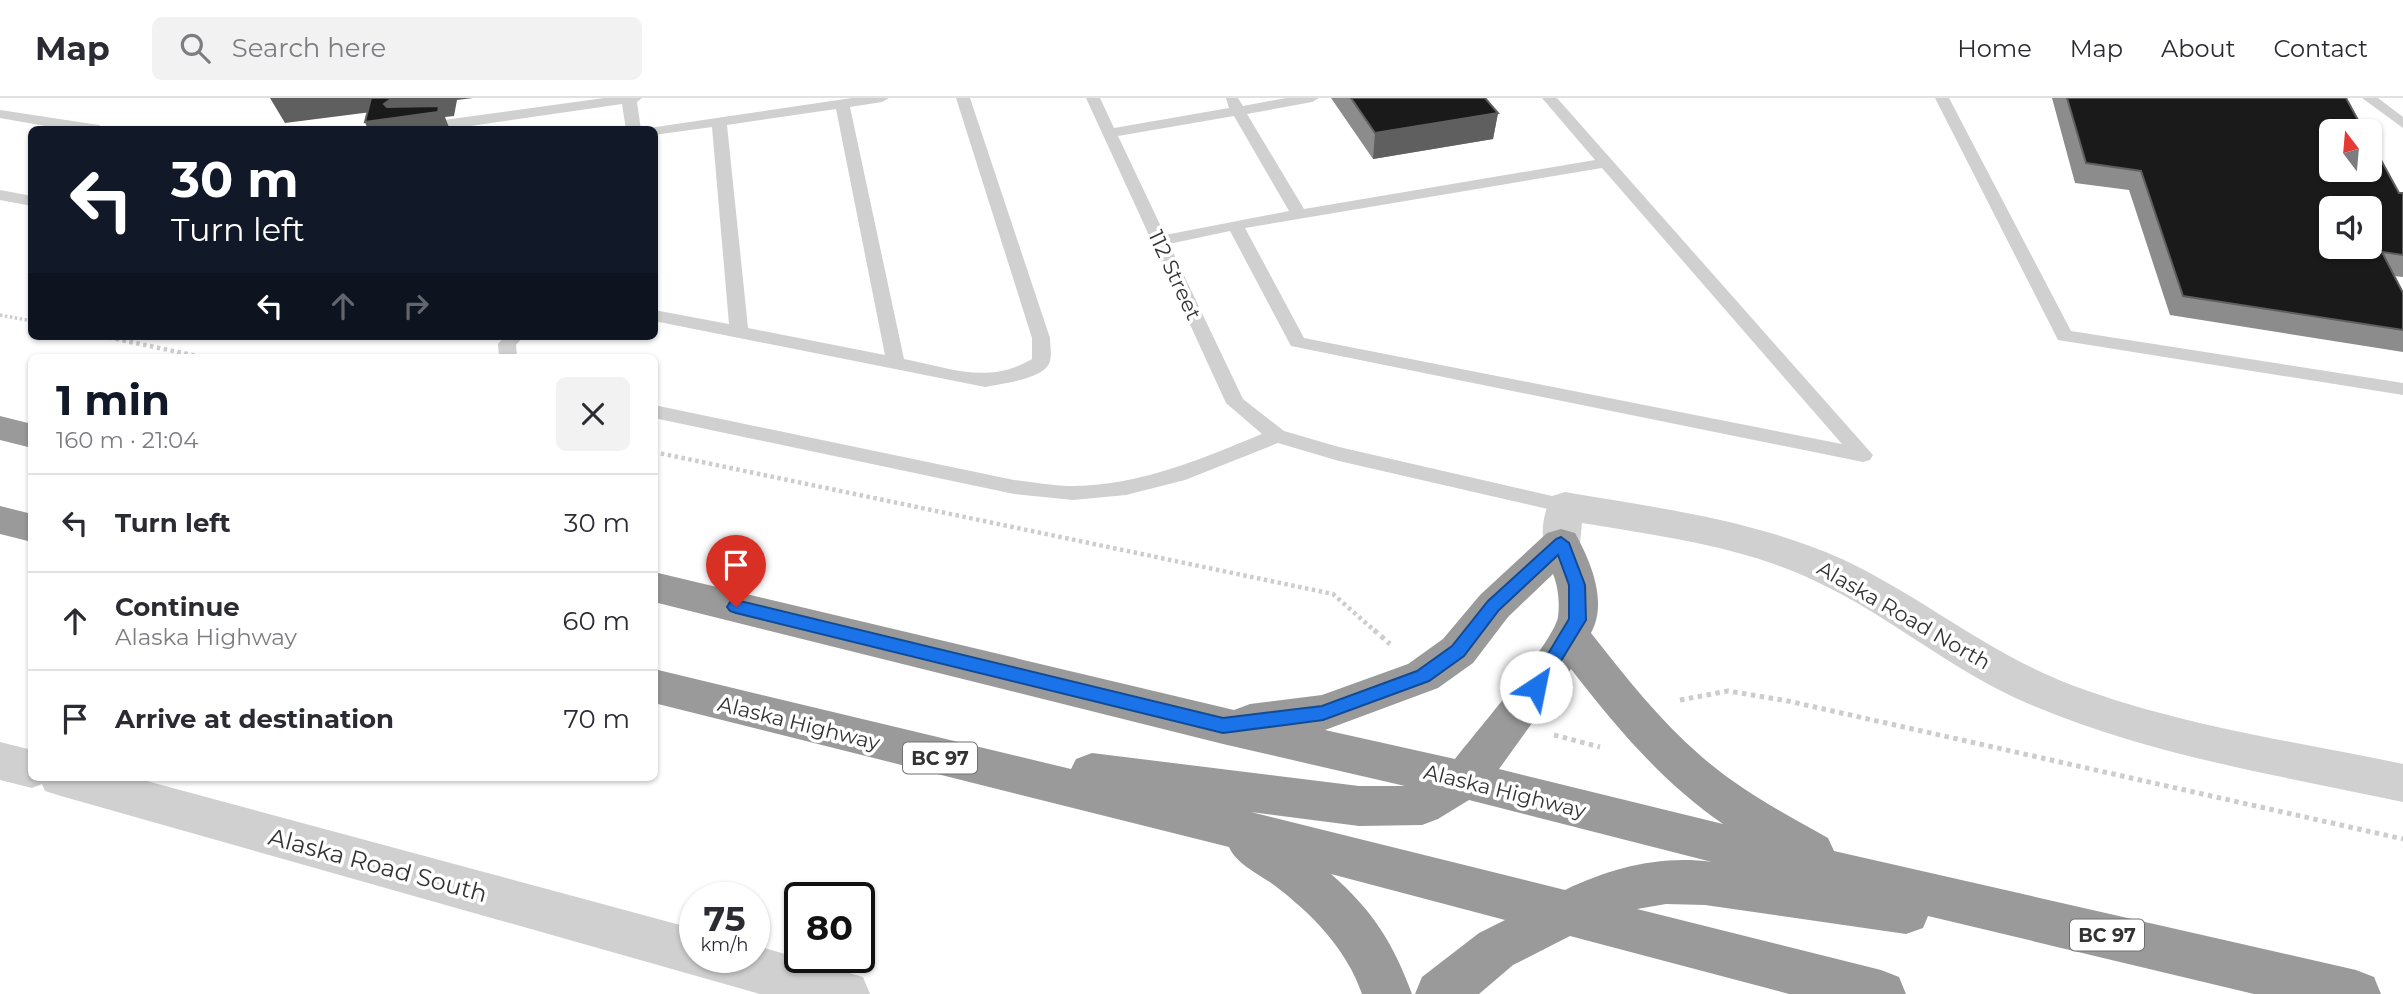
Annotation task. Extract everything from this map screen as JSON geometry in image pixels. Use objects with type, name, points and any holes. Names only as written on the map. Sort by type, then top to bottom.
[{"type":"highway","points":[[0,428],[28,435]]},
{"type":"highway","points":[[0,520],[28,527]]},
{"type":"highway","points":[[895,747],[1359,806],[1422,805],[1465,780],[1550,668],[1578,620],[1577,585],[1563,524]]},
{"type":"highway","points":[[1223,726],[1323,713],[1423,676],[1458,651],[1563,524]]},
{"type":"highway","name":"Alaska Highway","points":[[658,588],[1223,726],[1465,780],[1857,878],[2356,994]]},
{"type":"highway","points":[[1569,635],[1601,677],[1672,757],[1749,818],[1857,878]]},
{"type":"highway","name":"Alaska Highway","points":[[658,687],[1227,826],[1881,994]]},
{"type":"highway","points":[[1227,826],[1295,871],[1352,925],[1381,971],[1387,994]]},
{"type":"highway","points":[[1440,994],[1496,949],[1612,891],[1666,881],[1704,883],[2185,953]]},
{"type":"street","name":"Alaska Road North","points":[[1563,524],[1706,532],[1760,545],[1817,564],[1858,584],[1970,654],[2042,691],[2109,717],[2168,733],[2403,783]]},
{"type":"street","points":[[0,761],[28,768]]},
{"type":"street","name":"Alaska Road South","points":[[75,781],[679,948]]},
{"type":"street","points":[[770,973],[845,994]]},
{"type":"lane","points":[[658,130],[882,98]]},
{"type":"lane","points":[[658,316],[985,380],[1019,375],[1041,362],[1041,338],[963,98]]},
{"type":"lane","name":"112 Street","points":[[1093,98],[1235,403],[1277,436]]},
{"type":"lane","points":[[1109,133],[1235,101],[1312,98]]},
{"type":"lane","points":[[1235,225],[1297,342],[1863,455],[1549,98]]},
{"type":"lane","points":[[1942,98],[2064,336],[2403,389]]},
{"type":"lane","points":[[2369,98],[2403,124]]},
{"type":"lane","points":[[436,126],[632,99],[634,126]]},
{"type":"lane","points":[[1235,101],[1299,214]]},
{"type":"lane","points":[[842,104],[896,363]]},
{"type":"lane","points":[[0,114],[74,126]]},
{"type":"lane","points":[[719,121],[739,331]]},
{"type":"lane","points":[[1159,241],[1235,225],[1606,163]]},
{"type":"lane","points":[[0,195],[28,200]]},
{"type":"lane","points":[[658,412],[1014,487],[1073,493],[1124,489],[1161,481],[1277,436]]},
{"type":"lane","name":"Alaska Road North","points":[[1277,436],[1563,524]]},
{"type":"path","points":[[0,315],[28,320]]},
{"type":"path","points":[[121,340],[188,354]]},
{"type":"building","points":[[371,98],[392,98],[384,104],[387,107],[439,106],[438,112],[365,122]]},
{"type":"building","points":[[1351,98],[1485,98],[1498,113],[1375,133]]},
{"type":"building","points":[[2067,98],[2346,98],[2357,119],[2319,119],[2319,182],[2382,182],[2382,162],[2399,193],[2403,193],[2403,255],[2382,252],[2403,293],[2403,330],[2183,296],[2141,171],[2086,163]]},
{"type":"route","points":[[736,607],[1223,726],[1323,713],[1423,676],[1458,651],[1494,606],[1561,543],[1577,585],[1578,620],[1536,687]]}]
